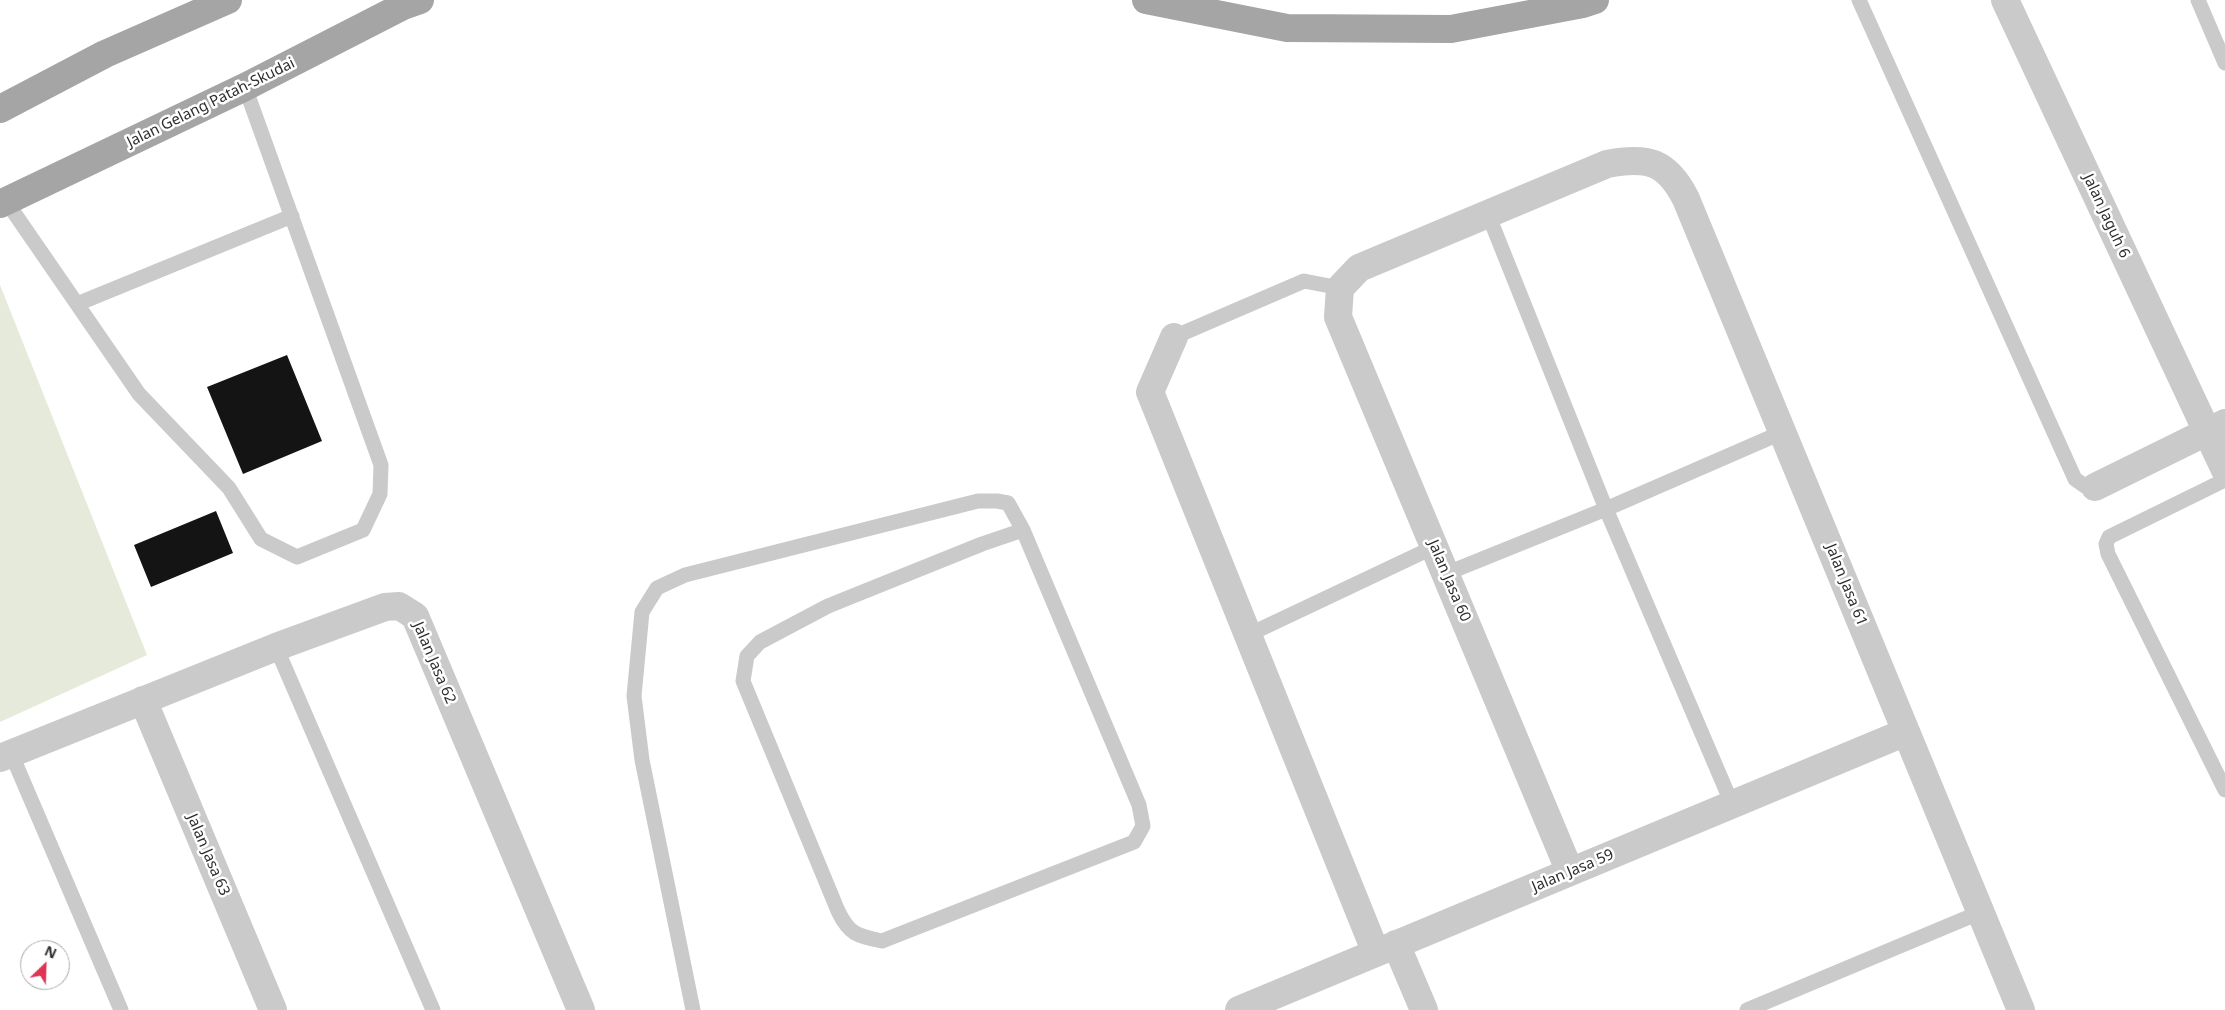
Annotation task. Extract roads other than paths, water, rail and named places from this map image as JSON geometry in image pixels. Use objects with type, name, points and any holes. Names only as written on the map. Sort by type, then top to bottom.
[{"type":"main road","points":[[0,109],[105,54],[228,0]]},
{"type":"main road","name":"Jalan Gelang Patah-Skudai","points":[[3,202],[245,87],[403,6],[420,0]]},
{"type":"main road","points":[[1146,0],[1287,28],[1451,29],[1583,4],[1595,0]]},
{"type":"street","name":"Jalan Jaguh 6","points":[[2006,0],[2216,427],[2225,470]]},
{"type":"street","name":"Jalan Jasa 61","points":[[1488,214],[1607,164],[1631,160],[1660,166],[1677,182],[1686,199],[2022,1010]]},
{"type":"street","points":[[1340,288],[1359,268],[1488,214]]},
{"type":"street","name":"Jalan Jasa 60","points":[[1340,288],[1338,317],[1570,872]]},
{"type":"street","points":[[1174,337],[1150,392],[1248,635],[1386,948],[1424,1010]]},
{"type":"street","points":[[2095,487],[2216,427]]},
{"type":"street","name":"Jalan Jasa 62","points":[[5,756],[276,646],[385,607],[399,606],[415,616],[581,1010]]},
{"type":"street","name":"Jalan Jasa 63","points":[[143,700],[264,1008]]},
{"type":"street","name":"Jalan Jasa 59","points":[[1239,1010],[1906,732]]},
{"type":"lane","points":[[1859,0],[2075,479],[2085,486],[2095,487]]},
{"type":"lane","points":[[2198,0],[2225,63]]},
{"type":"lane","points":[[3,202],[139,394],[229,488],[261,539],[297,557],[363,530],[380,494],[381,465],[245,87]]},
{"type":"lane","points":[[1488,214],[1606,509],[1732,804]]},
{"type":"lane","points":[[76,304],[292,216]]},
{"type":"lane","points":[[1174,337],[1304,281],[1340,288]]},
{"type":"lane","points":[[1445,574],[1606,509],[1783,432]]},
{"type":"lane","points":[[2225,480],[2109,537],[2106,544],[2108,554],[2225,790]]},
{"type":"lane","points":[[694,1010],[642,760],[634,696],[642,612],[657,588],[685,575],[978,502],[997,501],[1008,503],[1023,530],[1139,805],[1143,826],[1134,842],[882,941],[860,937],[846,927],[838,911],[743,681],[747,656],[760,642],[828,606],[982,544],[1023,530]]},
{"type":"lane","points":[[1248,635],[1434,547]]},
{"type":"lane","points":[[276,646],[433,1010]]},
{"type":"lane","points":[[5,756],[121,1010]]},
{"type":"lane","points":[[1747,1010],[1981,912]]}]
